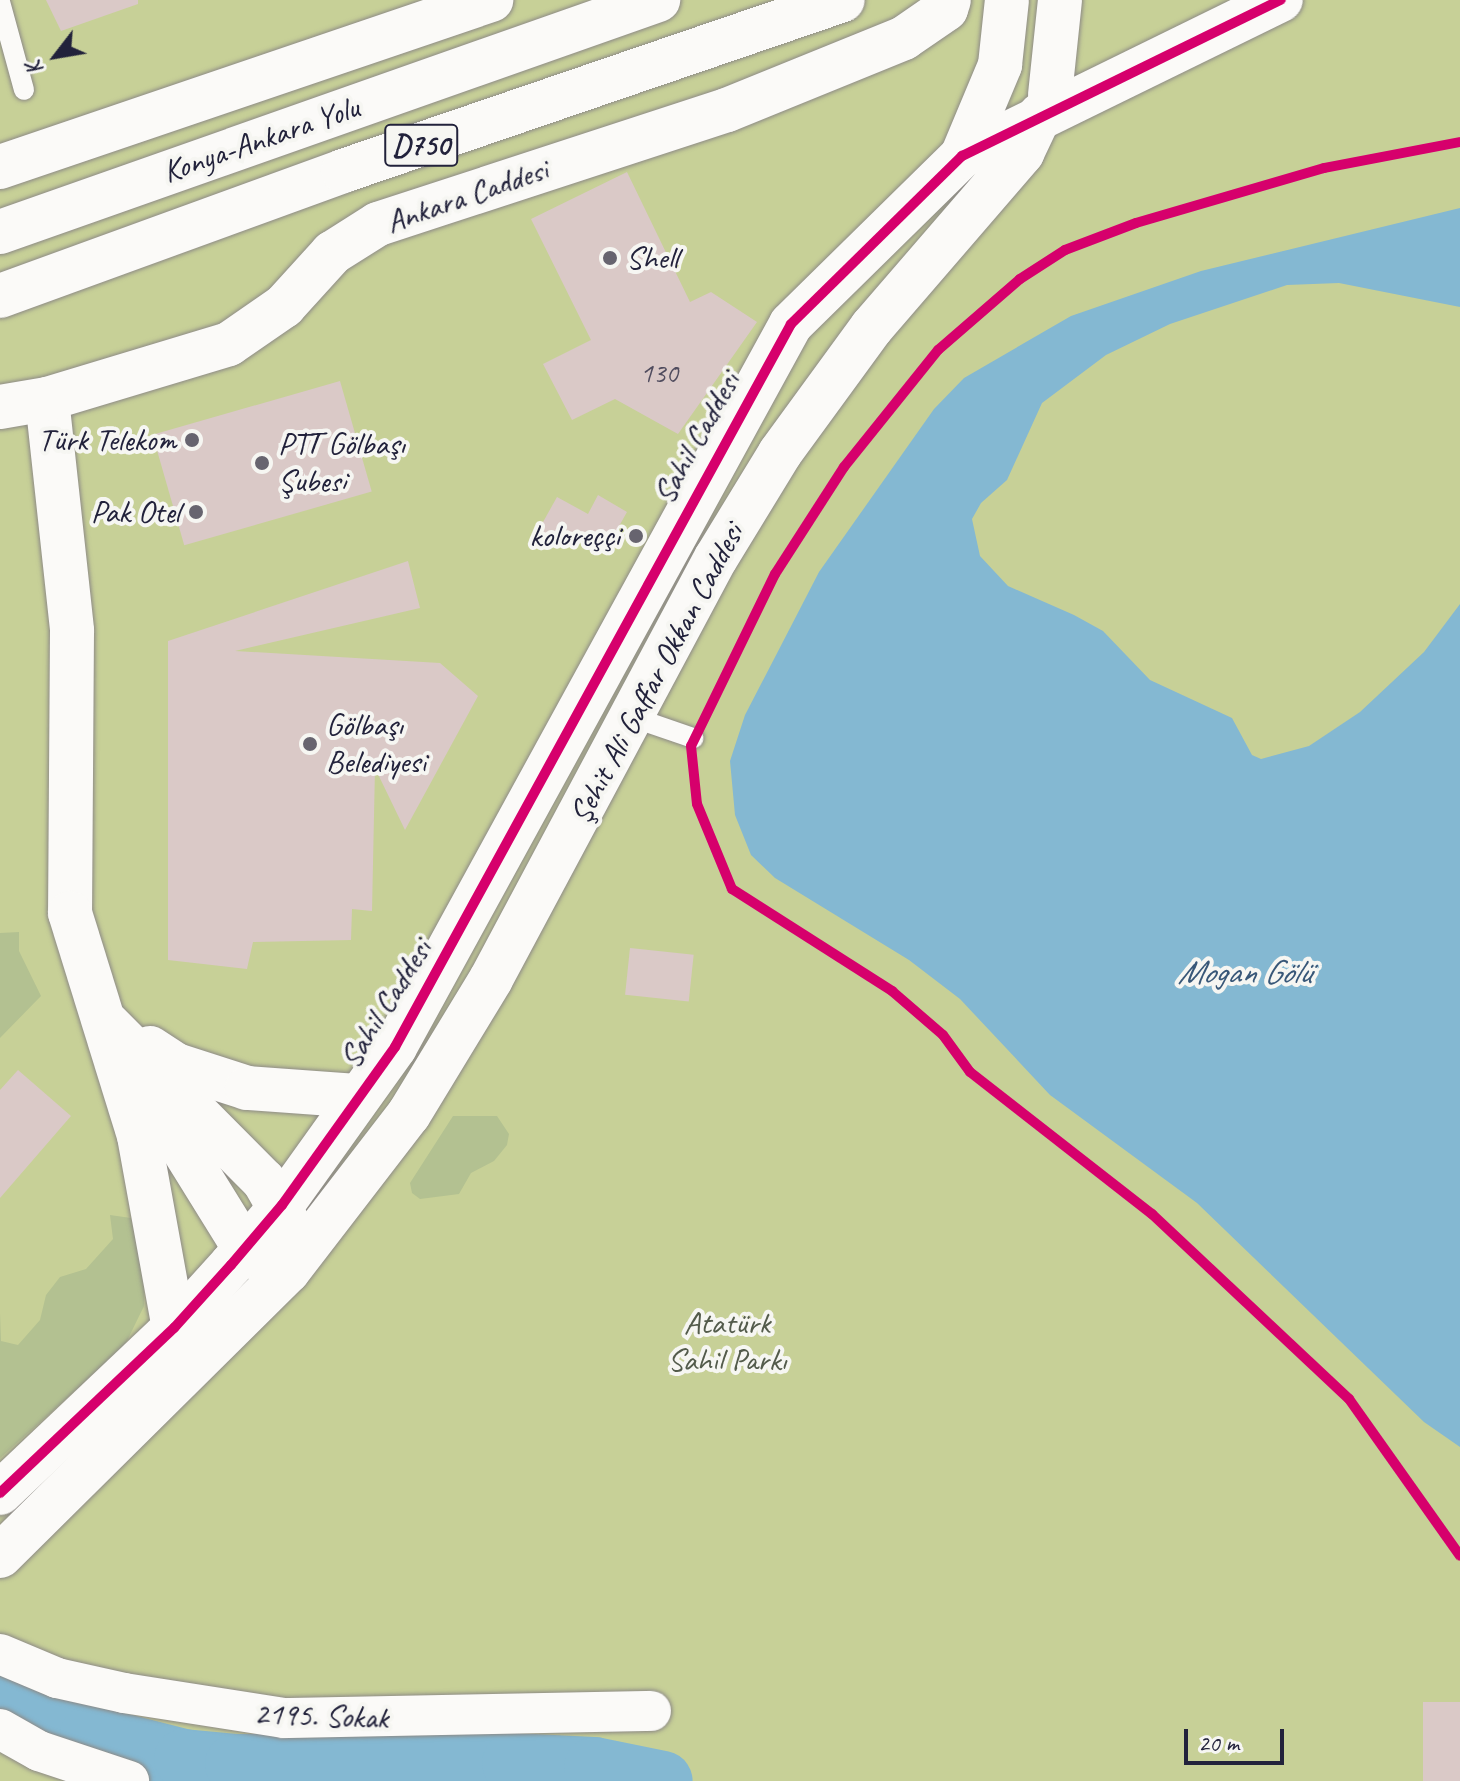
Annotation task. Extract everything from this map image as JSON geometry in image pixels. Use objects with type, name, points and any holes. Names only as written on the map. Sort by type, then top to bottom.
[{"type":"main road","name":"Konya-Ankara Yolu","points":[[0,232],[658,0]]},
{"type":"main road","name":"D750","points":[[0,296],[343,171],[843,0]]},
{"type":"main road","name":"Ankara Caddesi","points":[[0,407],[47,399],[229,344],[284,306],[332,253],[378,224],[727,110],[904,38],[946,9],[949,0]]},
{"type":"main road","points":[[962,156],[1000,65],[1007,0]]},
{"type":"main road","points":[[1044,107],[1060,0]]},
{"type":"main road","name":"Sahil Caddesi","points":[[101,1016],[176,1065],[207,1077],[290,1093],[359,1096],[441,970],[739,411],[791,324],[962,156],[1044,107],[1281,0]]},
{"type":"main road","points":[[0,167],[467,4]]},
{"type":"main road","name":"Şehit Ali Gaffar Okkan Caddesi","points":[[0,1556],[277,1282],[409,1114],[454,1042],[716,558],[780,453],[872,327],[1022,153],[1044,107]]},
{"type":"main road","points":[[47,399],[72,631],[70,913],[146,1163],[174,1328]]},
{"type":"main road","points":[[101,1016],[282,1205],[291,1223],[277,1282]]},
{"type":"main road","points":[[101,1016],[238,1257],[270,1267],[277,1282]]},
{"type":"main road","points":[[0,1493],[174,1328],[282,1205],[359,1096]]},
{"type":"street","name":"2195. Sokak","points":[[0,1654],[57,1678],[124,1693],[284,1718],[651,1711]]},
{"type":"street","points":[[0,1729],[39,1751],[129,1781]]},
{"type":"lane","points":[[0,2],[24,90]]},
{"type":"lane","points":[[632,717],[693,738]]},
{"type":"green space","name":"Atatürk Sahil Parkı","points":[[0,0],[1460,0],[1460,1781],[0,1781]]},
{"type":"green space","points":[[19,932],[19,951],[41,996],[0,1038],[0,933]]},
{"type":"green space","points":[[453,1116],[497,1116],[509,1134],[507,1145],[494,1161],[471,1173],[459,1194],[420,1199],[412,1193],[410,1183]]},
{"type":"green space","points":[[110,1215],[131,1218],[144,1275],[144,1306],[124,1347],[0,1458],[0,1313],[1,1341],[18,1345],[40,1320],[46,1295],[60,1277],[86,1269],[113,1239]]},
{"type":"water","name":"Mogan Gölü","points":[[1460,208],[1460,307],[1339,283],[1287,285],[1170,324],[1106,355],[1042,403],[1007,480],[981,503],[972,519],[980,556],[1008,586],[1103,631],[1150,680],[1232,718],[1252,755],[1261,759],[1309,746],[1360,712],[1424,652],[1460,604],[1460,1447],[1424,1422],[1197,1203],[1050,1095],[960,999],[909,960],[775,878],[751,855],[735,815],[730,761],[745,715],[819,572],[934,409],[964,378],[1071,316],[1201,271]]},
{"type":"building","points":[[46,0],[138,0],[138,4],[61,31]]},
{"type":"building","points":[[627,172],[690,302],[711,292],[757,322],[678,434],[615,399],[572,420],[543,364],[591,340],[531,219]]},
{"type":"building","name":"PTT Gölbaşı Şubesi","points":[[340,381],[372,492],[184,545],[153,435]]},
{"type":"building","points":[[598,495],[627,512],[605,551],[577,534],[568,548],[538,531],[557,497],[588,514]]},
{"type":"building","name":"Gölbaşı Belediyesi","points":[[408,561],[420,608],[235,651],[440,663],[478,696],[405,830],[375,768],[372,911],[352,909],[351,940],[253,942],[247,969],[168,960],[168,641]]},
{"type":"building","points":[[630,948],[694,955],[689,1001],[625,995]]},
{"type":"building","points":[[18,1070],[71,1116],[0,1198],[0,1090]]},
{"type":"building","points":[[1423,1702],[1460,1702],[1460,1781],[1423,1781]]},
{"type":"waterway","points":[[0,1698],[90,1735],[184,1759],[235,1764],[512,1763],[594,1767],[663,1781]]},
{"type":"cycle path","points":[[0,1493],[174,1328],[231,1265],[282,1205],[395,1047],[791,324],[962,156],[1281,0]]},
{"type":"cycle path","points":[[1460,142],[1324,168],[1136,223],[1065,250],[1020,279],[938,350],[844,467],[775,574],[691,746],[697,804],[732,889],[892,991],[943,1035],[970,1072],[1152,1214],[1349,1399],[1460,1556]]},
{"type":"place","name":"Shell","points":[[610,258]]},
{"type":"place","name":"Türk Telekom","points":[[192,440]]},
{"type":"place","name":"PTT Gölbaşı Şubesi","points":[[262,463]]},
{"type":"place","name":"Pak Otel","points":[[196,512]]},
{"type":"place","name":"koloreççi","points":[[636,536]]},
{"type":"place","name":"Gölbaşı Belediyesi","points":[[310,744]]}]
